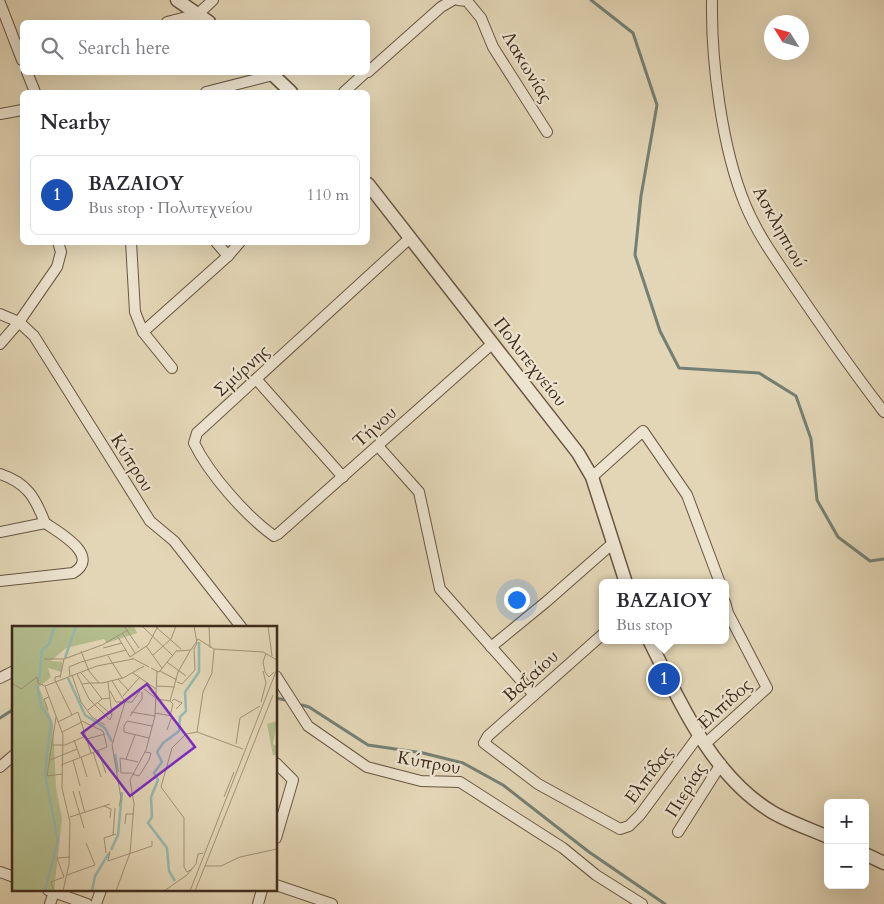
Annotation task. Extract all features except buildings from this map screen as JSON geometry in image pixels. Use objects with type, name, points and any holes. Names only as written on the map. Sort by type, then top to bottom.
[{"type":"street","points":[[177,0],[206,20]]},
{"type":"street","points":[[175,20],[198,14],[213,0]]},
{"type":"street","points":[[370,69],[438,3],[453,0]]},
{"type":"street","name":"Λακωνίας","points":[[458,0],[467,1],[481,18],[493,47],[547,132]]},
{"type":"street","name":"Ασκληπιού","points":[[712,0],[711,36],[729,156],[746,206],[774,256],[848,366],[884,412]]},
{"type":"street","points":[[0,3],[20,55]]},
{"type":"street","points":[[28,75],[34,90]]},
{"type":"street","points":[[213,90],[268,75]]},
{"type":"street","points":[[273,75],[289,90]]},
{"type":"street","points":[[346,90],[364,75]]},
{"type":"street","points":[[0,114],[20,111]]},
{"type":"street","name":"Πολυτεχνείου","points":[[370,187],[578,453],[592,477],[625,579]]},
{"type":"street","name":"Σμύρνης","points":[[278,534],[274,536],[264,528],[222,485],[194,443],[197,433],[258,380],[410,238]]},
{"type":"street","points":[[131,245],[135,312],[143,332],[172,368]]},
{"type":"street","points":[[219,245],[228,256]]},
{"type":"street","points":[[143,332],[228,256],[237,245]]},
{"type":"street","points":[[0,344],[19,322],[57,267],[59,247]]},
{"type":"street","name":"Κύπρου","points":[[0,314],[19,322],[34,336],[150,521],[174,541],[240,626]]},
{"type":"street","name":"Τήνου","points":[[278,534],[493,343]]},
{"type":"street","points":[[258,380],[343,477]]},
{"type":"street","points":[[592,477],[642,430],[687,495],[718,579]]},
{"type":"street","points":[[378,446],[419,492],[440,588],[534,695]]},
{"type":"street","points":[[0,474],[16,480],[27,488],[45,523],[75,544],[82,554],[83,560],[80,568],[73,573],[0,581]]},
{"type":"street","points":[[0,532],[45,523]]},
{"type":"street","points":[[491,647],[613,543]]},
{"type":"street","name":"Ελπίδος","points":[[702,740],[768,688],[729,618]]},
{"type":"street","name":"Βαζαίου","points":[[599,638],[488,736],[484,743],[538,784],[620,830]]},
{"type":"street","points":[[656,644],[702,740],[742,790],[773,812],[824,835]]},
{"type":"street","points":[[0,678],[12,672]]},
{"type":"street","name":"Κύπρου","points":[[278,679],[308,726],[367,767],[421,781],[460,782],[563,848],[596,875],[642,904]]},
{"type":"street","name":"Ελπίδας","points":[[620,830],[629,826],[640,815],[702,740]]},
{"type":"street","points":[[0,766],[12,757]]},
{"type":"street","name":"Πιερίας","points":[[678,832],[721,764]]},
{"type":"street","points":[[278,765],[293,780],[278,831]]},
{"type":"street","points":[[869,856],[884,863]]},
{"type":"street","points":[[0,872],[12,876]]},
{"type":"street","points":[[278,886],[332,904]]},
{"type":"street","points":[[54,892],[87,904]]},
{"type":"street","points":[[96,904],[100,892]]},
{"type":"waterway","points":[[591,0],[633,33],[657,105],[641,196],[635,255],[660,331],[679,368],[759,373],[796,396],[811,439],[817,500],[838,537],[870,561],[884,559]]},
{"type":"waterway","points":[[278,698],[285,700]]},
{"type":"waterway","points":[[302,705],[309,707],[368,745],[423,753],[463,763],[503,785],[589,852],[665,904]]},
{"type":"waterway","points":[[0,718],[12,710]]},
{"type":"place","name":"ΒΑΖΑΙΟΥ","points":[[664,679]]}]
